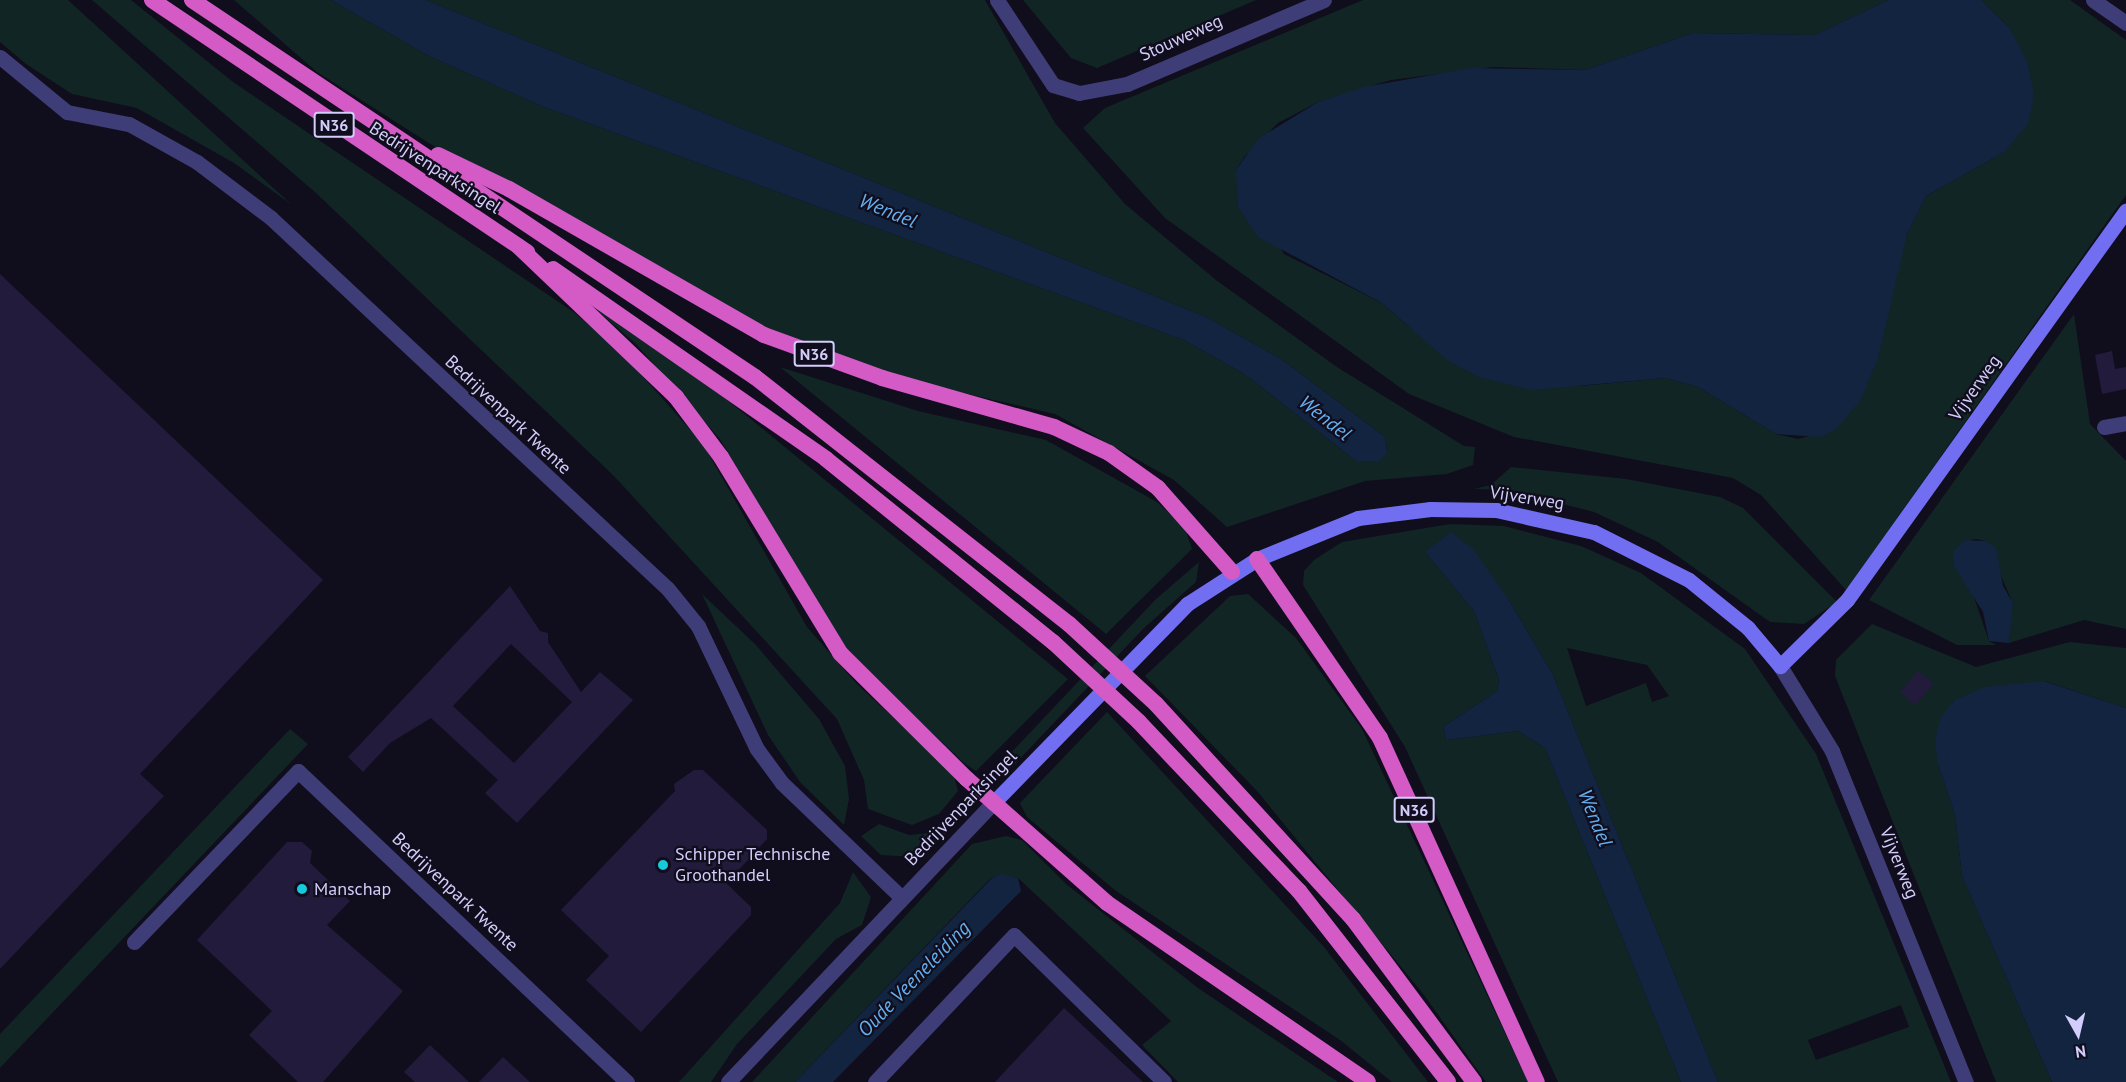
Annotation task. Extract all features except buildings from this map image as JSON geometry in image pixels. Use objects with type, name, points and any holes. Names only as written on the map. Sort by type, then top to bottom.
[{"type":"highway","name":"Bedrijvenparksingel","points":[[152,0],[518,246]]},
{"type":"highway","name":"Bedrijvenparksingel","points":[[192,0],[385,131]]},
{"type":"highway","name":"N36","points":[[385,131],[509,189],[764,335],[882,378],[1054,427],[1109,453],[1158,488],[1232,572]]},
{"type":"highway","name":"N36","points":[[385,131],[773,390],[1069,624],[1156,704],[1353,919],[1474,1082]]},
{"type":"highway","name":"N36","points":[[518,246],[826,459],[1053,642],[1139,722],[1299,891],[1448,1082]]},
{"type":"highway","name":"N36","points":[[518,246],[676,397],[721,457],[840,653],[993,803],[1107,903],[1368,1082]]},
{"type":"highway","name":"N36","points":[[1257,559],[1380,738],[1537,1082]]},
{"type":"main road","name":"Vijverweg","points":[[1232,572],[1257,559],[1358,518],[1430,509],[1527,514],[1594,532],[1652,557],[1720,604],[1780,666],[1847,600],[2126,211]]},
{"type":"main road","name":"Bedrijvenparksingel","points":[[993,803],[1167,622],[1232,572]]},
{"type":"street","name":"Stouweweg","points":[[997,0],[1053,85],[1080,93],[1105,92],[1323,0]]},
{"type":"street","points":[[2093,0],[2126,23]]},
{"type":"street","name":"Bedrijvenpark Twente","points":[[0,57],[67,112],[129,124],[197,162],[271,218],[668,589],[698,626],[758,749],[782,783],[902,898]]},
{"type":"street","points":[[2104,427],[2126,423]]},
{"type":"street","name":"Vijverweg","points":[[1780,666],[1832,751],[1966,1082]]},
{"type":"street","name":"Bedrijvenpark Twente","points":[[134,942],[298,771],[627,1082]]},
{"type":"street","name":"Bedrijvenparksingel","points":[[728,1082],[993,803]]},
{"type":"street","points":[[875,1082],[1014,935],[1164,1082]]},
{"type":"green space","points":[[0,0],[68,0],[292,205],[234,163],[137,108],[72,94],[26,64],[0,42]]},
{"type":"green space","points":[[92,0],[131,0],[233,82],[575,313],[620,351],[703,444],[807,627],[857,684],[953,773],[958,791],[939,814],[912,825],[868,809],[864,780],[837,719],[614,476],[316,193]]},
{"type":"green space","points":[[234,0],[331,0],[429,56],[544,107],[1184,340],[1246,375],[1356,461],[1387,452],[1385,437],[1281,359],[1206,317],[426,0],[985,0],[1055,123],[1125,204],[1216,280],[1337,367],[1464,446],[1475,447],[1473,465],[1447,474],[1365,481],[1227,527],[1174,480],[1055,414],[924,384],[787,340],[473,171],[317,72]]},
{"type":"green space","points":[[1023,0],[1256,0],[1097,68],[1071,58]]},
{"type":"green space","points":[[1363,0],[1888,0],[1815,35],[1693,33],[1585,70],[1493,67],[1391,80],[1318,102],[1278,123],[1245,156],[1236,170],[1284,254],[1382,303],[1408,326],[1580,386],[1666,378],[1698,387],[1776,434],[1798,439],[1836,429],[1907,234],[1926,196],[2004,152],[2008,26],[1981,0],[2070,0],[2126,40],[2126,195],[1846,590],[1761,495],[1733,478],[1514,437],[1409,394],[1165,218],[1083,128],[1105,108]]},
{"type":"green space","points":[[579,295],[703,380],[1068,679],[976,771],[964,763],[843,648],[720,439],[635,343]]},
{"type":"green space","points":[[2074,314],[2090,424],[2126,461],[2126,629],[2084,620],[2009,643],[2011,599],[1986,541],[1976,539],[1965,541],[1958,573],[1968,580],[1989,641],[1996,645],[1957,645],[1869,600]]},
{"type":"green space","points":[[780,367],[918,411],[1046,440],[1157,502],[1185,528],[1192,549],[1106,634]]},
{"type":"green space","points":[[1511,467],[1626,479],[1720,497],[1743,508],[1837,602],[1804,624],[1770,622],[1658,542],[1594,512],[1509,490],[1474,489],[1491,485]]},
{"type":"green space","points":[[1450,524],[1504,526],[1581,546],[1641,573],[1745,649],[1816,754],[1951,1082],[1718,1082],[1553,675],[1509,600],[1425,552],[1474,611],[1499,680],[1497,691],[1443,727],[1446,740],[1518,731],[1545,748],[1681,1082],[1558,1082],[1405,747],[1303,585],[1304,571],[1314,560],[1342,542]],"holes":[[[1567,648],[1647,665],[1669,696],[1652,702],[1646,683],[1586,706]],[[1901,1005],[1909,1027],[1816,1060],[1808,1040]]]},
{"type":"green space","points":[[1199,562],[1196,582],[1144,628],[1012,767],[989,776],[1156,599]]},
{"type":"green space","points":[[702,594],[755,644],[819,719],[845,766],[849,799],[844,825],[800,782],[768,735]]},
{"type":"green space","points":[[1248,594],[1296,638],[1362,729],[1528,1082],[1486,1082],[1424,995],[1257,791],[1145,676],[1230,596]]},
{"type":"green space","points":[[1872,624],[1976,667],[2070,642],[2126,648],[2126,708],[2045,681],[1938,764],[1955,815],[1962,876],[2052,1082],[1996,1082],[1835,676],[1836,660]]},
{"type":"green space","points":[[1107,712],[1324,947],[1428,1082],[1392,1082],[1340,1040],[1116,891],[1027,817],[1020,803]]},
{"type":"green space","points":[[290,729],[308,744],[0,1068],[0,1034]]},
{"type":"green space","points":[[957,807],[945,834],[917,857],[881,855],[861,836],[879,824],[909,835],[930,833]]},
{"type":"green space","points":[[1006,836],[1022,840],[1066,884],[1198,988],[1338,1082],[1178,1082],[1142,1045],[1171,1021],[1018,878],[1001,875],[991,878],[795,1082],[752,1082],[972,844]]},
{"type":"green space","points":[[853,872],[871,897],[862,925],[836,939],[737,1044],[711,1082],[679,1082],[840,903]]},
{"type":"water","name":"Wendel","points":[[331,0],[426,0],[1206,317],[1281,359],[1385,437],[1387,452],[1379,461],[1356,461],[1246,375],[1184,340],[544,107],[429,56]]},
{"type":"water","points":[[1888,0],[1981,0],[2008,26],[2027,61],[2034,95],[2028,124],[2004,152],[1926,196],[1907,234],[1878,358],[1860,401],[1836,429],[1821,437],[1776,434],[1698,387],[1666,378],[1531,390],[1479,377],[1447,360],[1382,303],[1258,237],[1238,206],[1236,170],[1258,139],[1318,102],[1364,87],[1471,68],[1585,70],[1693,33],[1815,35]]},
{"type":"water","name":"Wendel","points":[[1451,532],[1473,549],[1509,600],[1553,675],[1718,1082],[1681,1082],[1545,748],[1518,731],[1446,740],[1443,727],[1497,691],[1499,680],[1474,611],[1425,552]]},
{"type":"water","points":[[1965,540],[1986,541],[1996,548],[2003,586],[2013,603],[2009,643],[1989,641],[1983,612],[1954,566],[1953,552]]},
{"type":"water","points":[[2044,681],[2126,708],[2126,1082],[2052,1082],[1962,876],[1955,815],[1938,764],[1935,740],[1941,717],[1955,700],[1985,687]]},
{"type":"water","name":"Oude Veeneleiding","points":[[1001,874],[1018,878],[1021,891],[833,1082],[795,1082],[992,878]]},
{"type":"place","name":"Schipper Technische Groothandel","points":[[663,865]]},
{"type":"place","name":"Manschap","points":[[302,889]]}]
